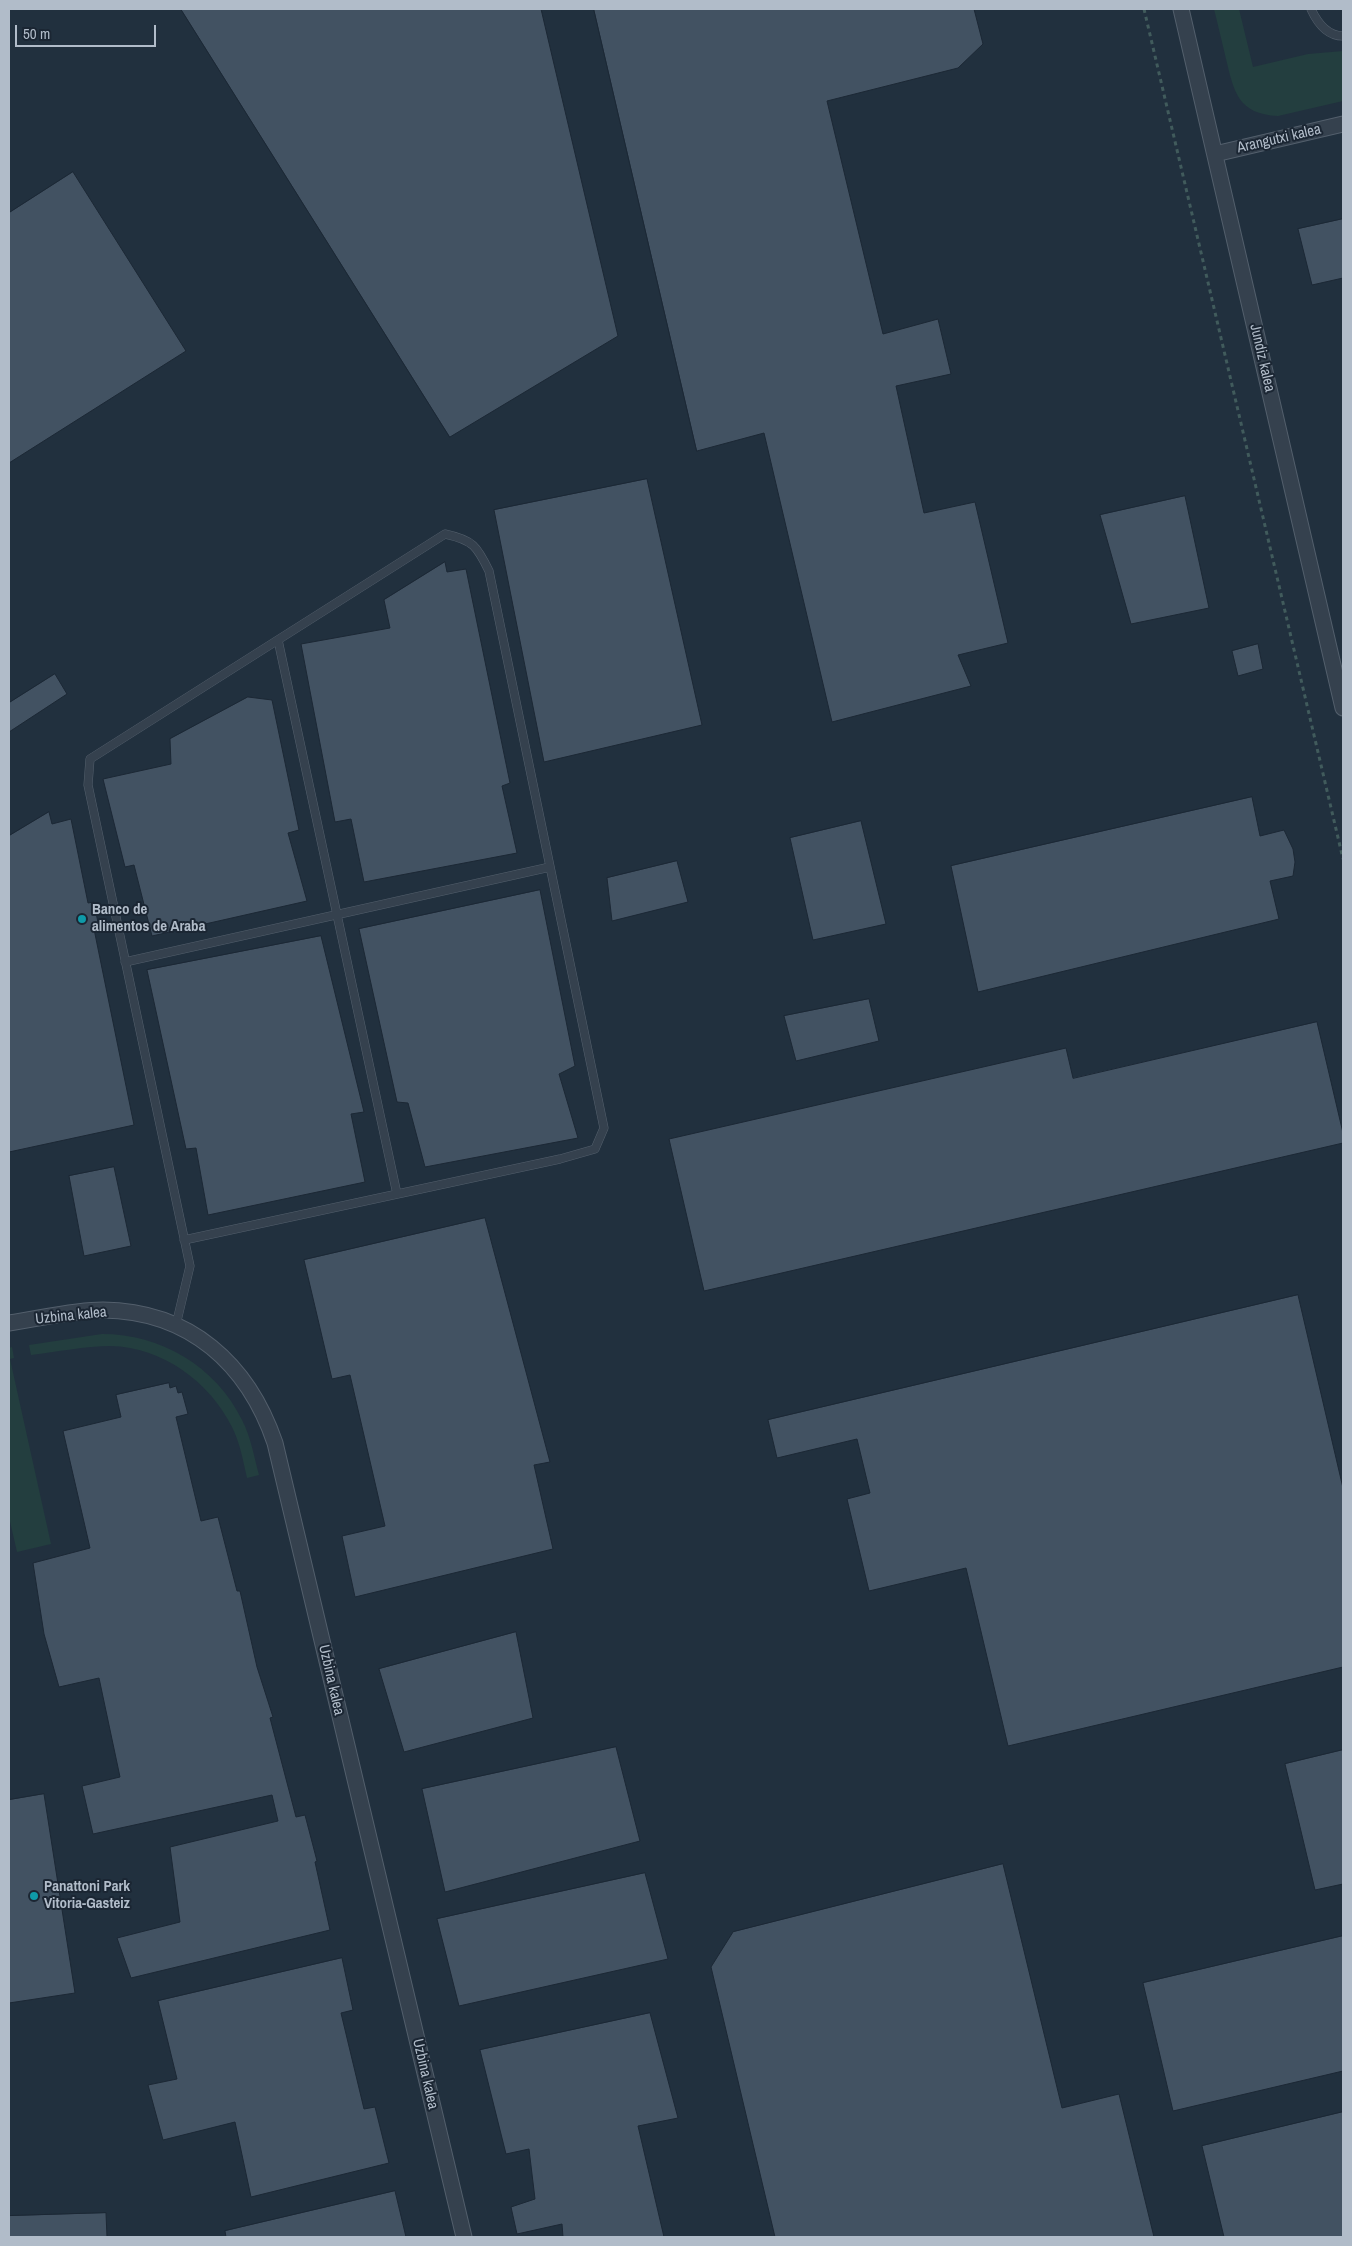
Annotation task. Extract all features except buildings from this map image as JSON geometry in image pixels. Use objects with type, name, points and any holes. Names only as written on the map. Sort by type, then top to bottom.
[{"type":"street","name":"Jundiz kalea","points":[[1181,9],[1343,708]]},
{"type":"street","name":"Arangutxi kalea","points":[[1214,154],[1343,124]]},
{"type":"street","name":"Uzbina kalea","points":[[9,1323],[102,1310],[127,1312],[176,1325],[202,1339],[224,1357],[240,1375],[259,1402],[275,1443],[464,2237]]},
{"type":"lane","points":[[1310,9],[1315,19],[1328,32],[1343,36]]},
{"type":"lane","points":[[176,1325],[190,1266],[184,1240],[125,962],[88,785],[90,759],[446,534],[465,538],[479,549],[488,570],[604,1128],[595,1148],[560,1159],[184,1240]]},
{"type":"lane","points":[[278,640],[397,1194]]},
{"type":"lane","points":[[125,962],[550,867]]},
{"type":"path","points":[[1144,9],[1343,859]]},
{"type":"green space","points":[[1214,9],[1239,9],[1253,67],[1308,54],[1343,51],[1343,101],[1278,116],[1254,111],[1246,106],[1235,91],[1232,82]]},
{"type":"green space","points":[[102,1334],[124,1335],[165,1347],[202,1369],[231,1401],[242,1420],[250,1440],[259,1475],[247,1478],[235,1433],[223,1411],[211,1395],[182,1370],[166,1360],[130,1348],[111,1346],[31,1355],[29,1345]]},
{"type":"green space","points":[[12,1347],[14,1358],[10,1359],[51,1544],[17,1552],[9,1517],[9,1348]]},
{"type":"place","name":"Banco de alimentos de Araba","points":[[82,919]]},
{"type":"place","name":"Panattoni Park Vitoria-Gasteiz","points":[[34,1896]]}]
